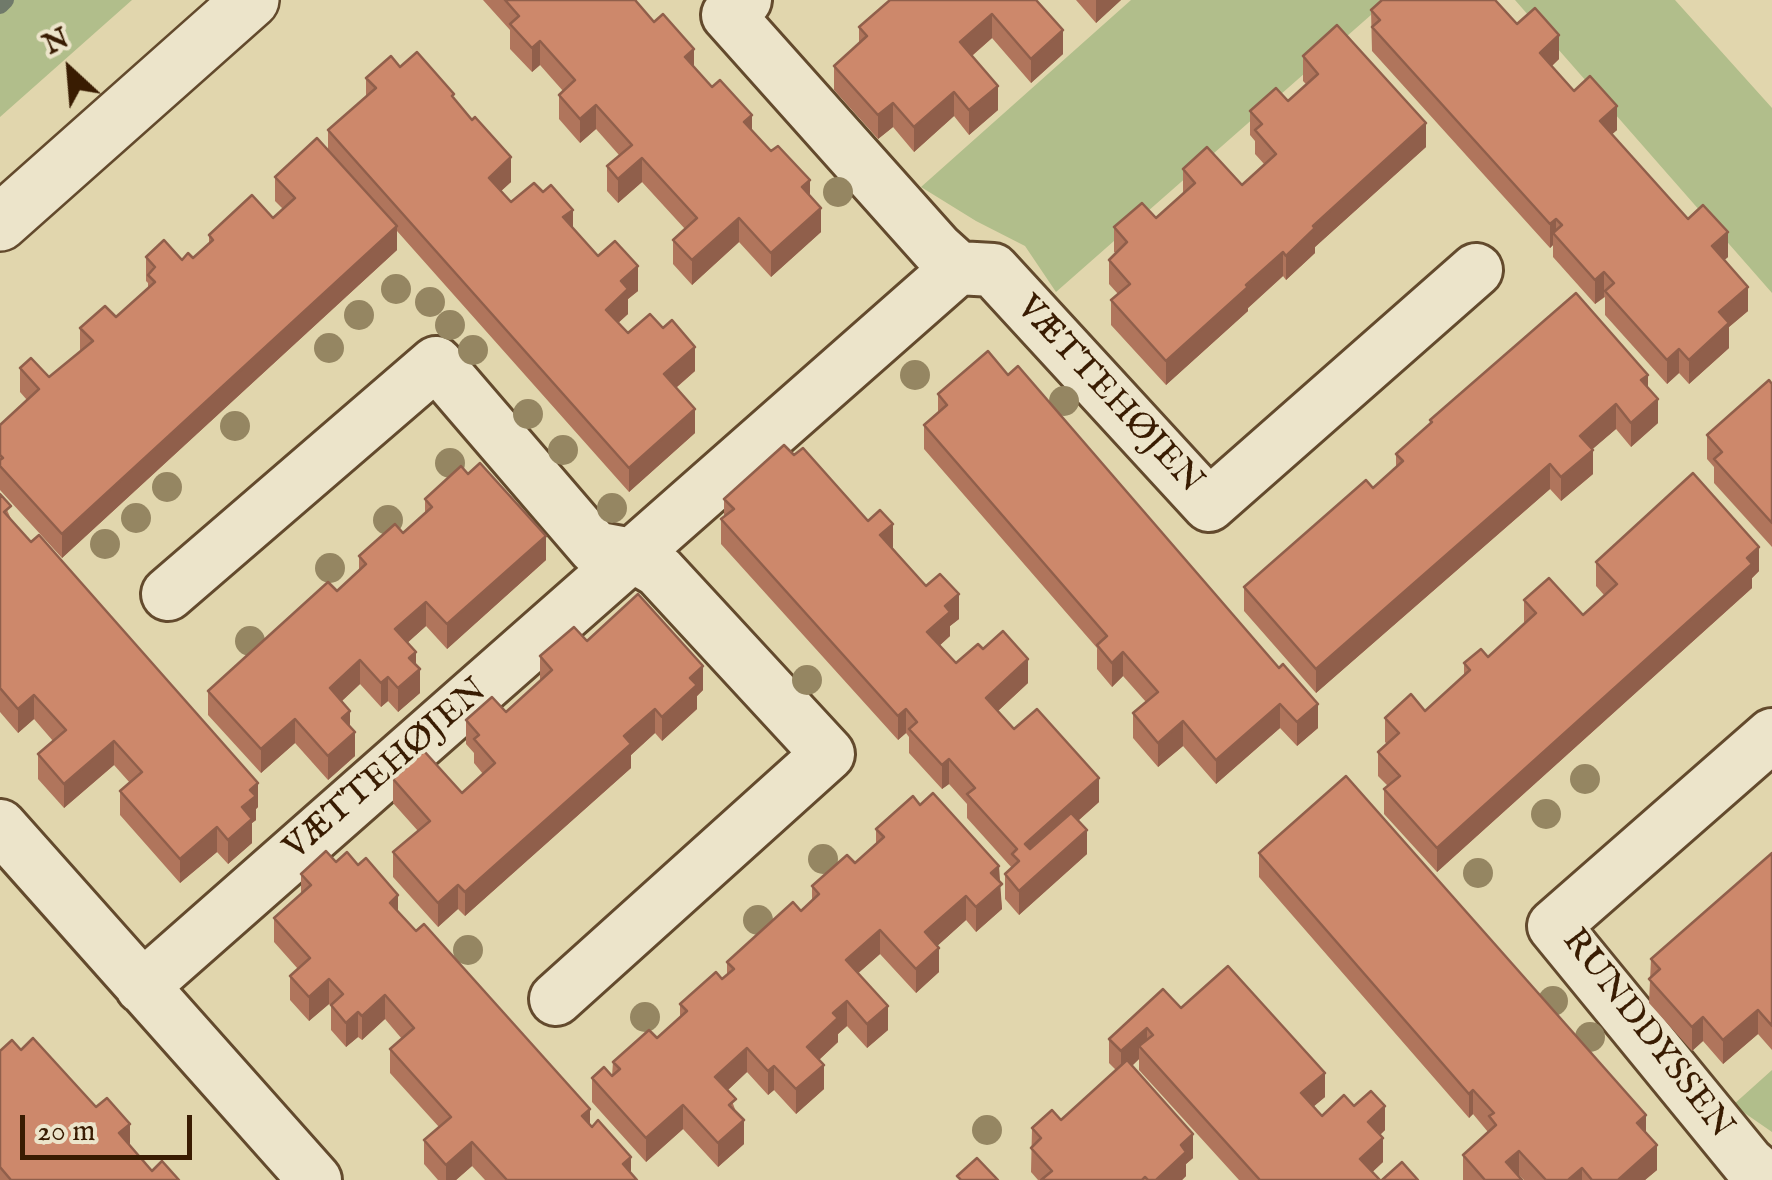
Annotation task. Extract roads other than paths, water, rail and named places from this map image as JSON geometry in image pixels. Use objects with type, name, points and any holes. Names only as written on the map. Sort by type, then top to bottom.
[{"type":"street","points":[[0,223],[250,0]]},
{"type":"street","name":"VÆTTEHØJEN","points":[[746,0],[728,15],[937,249],[958,268],[992,270],[1209,505],[1476,270]]},
{"type":"street","name":"VÆTTEHØJEN","points":[[142,987],[958,268]]},
{"type":"street","points":[[168,594],[436,363],[595,548],[632,555],[659,571],[828,754],[556,999]]},
{"type":"street","name":"RUNDDYSSEN","points":[[1768,1180],[1748,1163],[1554,926],[1772,734]]},
{"type":"street","points":[[0,826],[315,1180]]},
{"type":"waterway","points":[[0,5],[5,0]]}]
